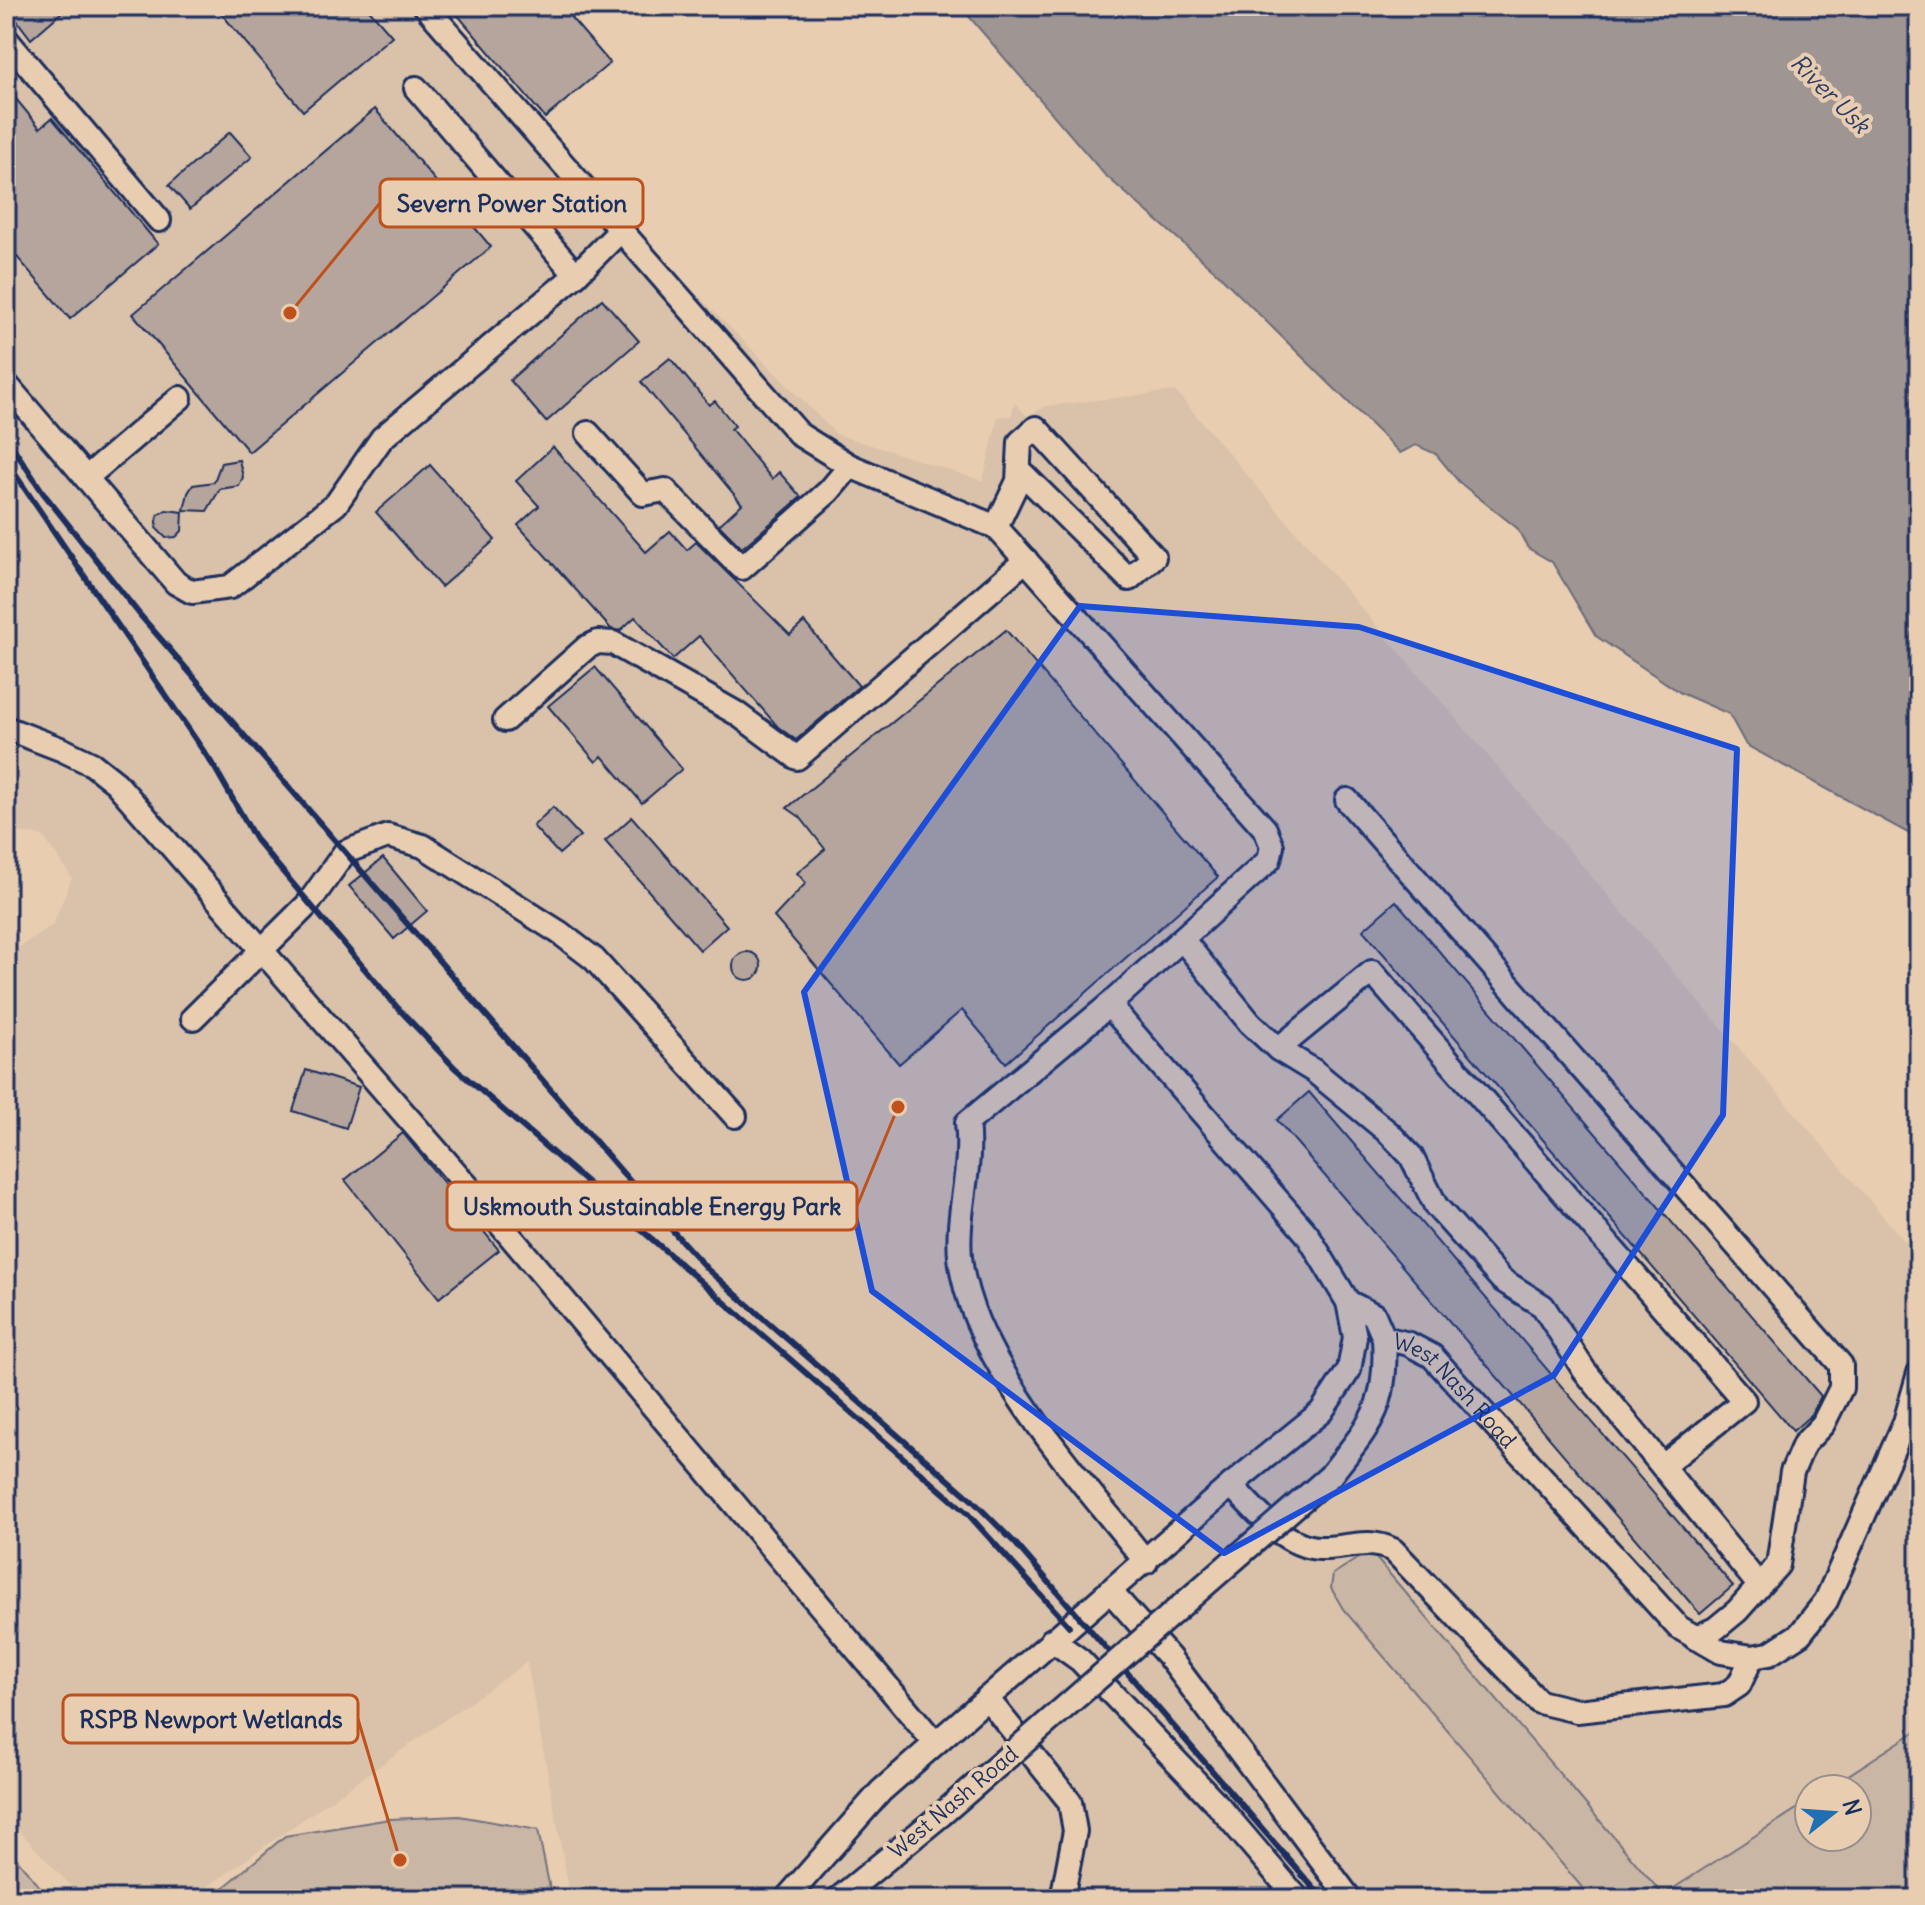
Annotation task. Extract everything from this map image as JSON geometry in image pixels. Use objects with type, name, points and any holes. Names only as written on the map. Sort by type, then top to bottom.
[{"type":"street","points":[[425,6],[619,232],[800,435],[850,466],[996,527],[1265,829],[1272,846],[1269,860],[1109,1005],[967,1123],[971,1152],[960,1254],[973,1314],[992,1352],[1047,1434],[1146,1562]]},
{"type":"street","points":[[6,39],[159,220]]},
{"type":"street","points":[[416,88],[576,275]]},
{"type":"street","points":[[6,384],[176,583],[192,592],[230,587],[336,504],[382,438],[576,275],[619,232]]},
{"type":"street","points":[[86,478],[180,398]]},
{"type":"street","points":[[996,527],[1018,481],[1020,442],[1036,428],[1154,557],[1129,579],[1019,470]]},
{"type":"street","points":[[588,433],[643,494],[665,490],[742,568],[829,491],[850,466]]},
{"type":"street","points":[[505,720],[587,647],[598,642],[613,643],[736,713],[797,758],[1026,560]]},
{"type":"street","points":[[6,728],[92,764],[116,783],[261,953],[490,1212],[935,1743]]},
{"type":"street","points":[[1347,800],[1841,1365],[1841,1388],[1823,1424],[1804,1444],[1792,1472],[1778,1565],[1737,1611],[1715,1629],[1695,1638]]},
{"type":"street","points":[[193,1018],[308,904],[345,852],[373,839],[402,838],[423,846],[548,925],[594,959],[735,1116]]},
{"type":"street","points":[[1182,939],[1250,1023],[1278,1049],[1314,1071],[1411,1156],[1436,1206],[1502,1280],[1543,1306],[1584,1370],[1758,1584]]},
{"type":"street","points":[[1278,1049],[1372,972],[1744,1401],[1663,1466]]},
{"type":"street","points":[[786,1899],[881,1791],[1231,1485],[1321,1412],[1349,1370],[1355,1337],[1348,1302],[1307,1234],[1109,1005]]},
{"type":"street","points":[[1348,1302],[1374,1315],[1384,1338]]},
{"type":"street","name":"West Nash Road","points":[[838,1899],[941,1815],[1330,1476],[1379,1409],[1386,1366],[1384,1338],[1409,1344],[1432,1356],[1662,1611],[1695,1638],[1721,1652],[1752,1657]]},
{"type":"street","points":[[1231,1485],[1294,1541],[1322,1549],[1366,1542],[1393,1550],[1539,1702],[1577,1711],[1724,1695],[1739,1685],[1752,1657],[1769,1654],[1800,1634],[1826,1601],[1905,1422],[1919,1373]]},
{"type":"street","points":[[1110,1591],[1169,1657],[1350,1899]]},
{"type":"street","points":[[1052,1640],[1080,1660],[1217,1804],[1298,1899]]},
{"type":"street","points":[[987,1698],[1070,1802],[1075,1831],[1062,1899]]},
{"type":"highlighted area","points":[[1080,606],[1359,627],[1737,749],[1723,1115],[1554,1375],[1224,1553],[872,1291],[804,992]]},
{"type":"shaded area","points":[[6,6],[441,6],[651,248],[836,434],[983,481],[998,417],[1011,416],[1015,403],[1027,416],[1047,406],[1175,391],[1919,1258],[1919,1729],[1852,1773],[1793,1773],[1793,1811],[1664,1895],[1666,1899],[571,1899],[527,1662],[190,1899],[83,1899],[6,1817],[6,956],[53,925],[72,878],[43,836],[6,830]]},
{"type":"shaded area","points":[[1363,1555],[1376,1558],[1663,1895],[1793,1811],[1793,1853],[1873,1853],[1873,1773],[1852,1773],[1919,1729],[1919,1899],[1592,1899],[1343,1609],[1331,1588],[1333,1574]]},
{"type":"shaded area","points":[[459,1816],[538,1830],[552,1899],[210,1899],[285,1836],[390,1819]]},
{"type":"shaded area","points":[[6,1846],[50,1899],[6,1899]]},
{"type":"water","name":"River Usk","points":[[960,6],[1919,6],[1919,839],[1746,745],[1729,714],[1681,693],[1596,636],[1552,562],[1528,548],[1517,528],[1459,482],[1436,454],[1416,445],[1400,453],[1216,272],[1104,174]]},
{"type":"building","points":[[6,6],[69,6],[31,39]]},
{"type":"building","points":[[215,6],[366,6],[392,36],[303,111]]},
{"type":"building","points":[[450,6],[561,6],[610,63],[545,118]]},
{"type":"building","points":[[6,87],[40,128],[52,118],[158,244],[70,319],[6,244]]},
{"type":"building","points":[[375,109],[491,247],[249,452],[133,314]]},
{"type":"building","points":[[230,132],[252,157],[190,209],[169,185]]},
{"type":"building","points":[[602,299],[639,341],[546,422],[510,380]]},
{"type":"building","points":[[670,358],[709,405],[715,401],[735,426],[731,429],[772,479],[779,472],[801,497],[742,548],[719,525],[742,504],[641,382]]},
{"type":"building","points":[[553,447],[646,552],[670,531],[687,550],[696,542],[790,635],[804,622],[859,686],[796,740],[778,727],[699,636],[673,659],[635,617],[620,631],[611,629],[518,525],[539,506],[516,481]]},
{"type":"building","points":[[239,460],[243,477],[239,486],[220,489],[207,511],[184,510],[193,485],[214,482],[221,463]]},
{"type":"building","points":[[430,465],[495,540],[441,587],[376,512]]},
{"type":"building","points":[[166,510],[183,512],[182,531],[176,537],[166,538],[156,528],[158,515]]},
{"type":"building","points":[[1006,630],[1218,877],[1006,1063],[962,1010],[899,1064],[774,917],[806,883],[797,873],[825,849],[800,817],[787,808]]},
{"type":"building","points":[[595,667],[682,769],[642,803],[602,756],[596,762],[548,706]]},
{"type":"building","points":[[553,807],[580,836],[559,854],[533,826]]},
{"type":"building","points":[[632,817],[727,926],[700,950],[605,841]]},
{"type":"building","points":[[383,858],[427,911],[394,939],[349,886]]},
{"type":"building","points":[[1396,901],[1821,1396],[1812,1414],[1793,1431],[1363,930]]},
{"type":"building","points":[[747,952],[757,956],[761,966],[757,976],[747,980],[737,976],[733,966],[737,956]]},
{"type":"building","points":[[306,1070],[359,1087],[346,1128],[293,1111]]},
{"type":"building","points":[[1309,1092],[1733,1586],[1700,1614],[1277,1120]]},
{"type":"building","points":[[403,1133],[499,1250],[439,1298],[345,1180]]},
{"type":"railway","points":[[6,437],[44,494],[140,615],[679,1238],[708,1270],[972,1500],[1016,1544],[1323,1899]]},
{"type":"railway","points":[[6,461],[215,768],[256,840],[396,1006],[455,1068],[967,1513],[1069,1626]]},
{"type":"place","name":"Severn Power Station","points":[[290,313]]},
{"type":"place","name":"Uskmouth Sustainable Energy Park","points":[[898,1107]]},
{"type":"place","name":"RSPB Newport Wetlands","points":[[400,1860]]}]
